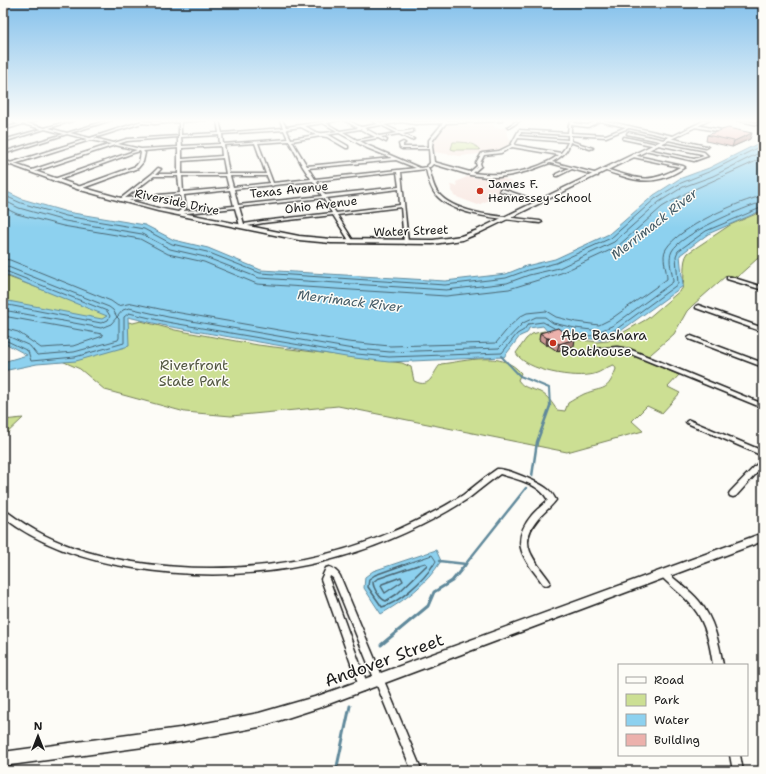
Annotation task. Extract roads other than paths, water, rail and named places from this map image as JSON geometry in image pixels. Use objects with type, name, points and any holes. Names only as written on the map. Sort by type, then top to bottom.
[{"type":"main road","name":"Water Street","points":[[352,242],[406,243],[433,242],[462,238],[597,175],[634,156]]},
{"type":"main road","name":"Riverside Drive","points":[[3,161],[79,188],[121,200],[305,239],[352,242]]},
{"type":"main road","name":"Andover Street","points":[[3,759],[180,735],[258,720],[364,686],[763,537]]},
{"type":"street","points":[[11,164],[35,156]]},
{"type":"street","points":[[33,171],[77,156]]},
{"type":"street","points":[[55,180],[121,156]]},
{"type":"street","points":[[79,188],[140,164],[142,156]]},
{"type":"street","points":[[179,213],[184,210],[180,175],[180,156]]},
{"type":"street","points":[[261,156],[272,185]]},
{"type":"street","points":[[299,156],[352,242]]},
{"type":"street","points":[[391,156],[417,168],[427,168]]},
{"type":"street","points":[[431,156],[432,163]]},
{"type":"street","points":[[470,174],[480,166],[478,163],[482,156]]},
{"type":"street","points":[[432,163],[478,176],[506,175],[524,172],[550,162],[558,156]]},
{"type":"street","points":[[606,170],[651,181],[667,176],[683,167],[635,156]]},
{"type":"street","points":[[676,156],[694,160],[706,156]]},
{"type":"street","points":[[180,160],[224,157],[227,175],[242,226]]},
{"type":"street","points":[[305,167],[397,159]]},
{"type":"street","points":[[550,162],[597,175]]},
{"type":"street","points":[[121,200],[399,172],[427,168],[432,163]]},
{"type":"street","points":[[121,200],[154,175],[159,168]]},
{"type":"street","points":[[427,168],[436,193],[447,204],[469,211],[540,222]]},
{"type":"street","points":[[557,175],[572,168]]},
{"type":"street","points":[[399,172],[406,243]]},
{"type":"street","points":[[154,175],[268,175]]},
{"type":"street","name":"Texas Avenue","points":[[179,213],[401,188]]},
{"type":"street","points":[[501,190],[539,202]]},
{"type":"street","name":"Ohio Avenue","points":[[242,226],[266,221],[403,206]]},
{"type":"street","points":[[260,230],[266,221]]},
{"type":"street","points":[[729,278],[763,289]]},
{"type":"street","points":[[698,307],[763,330]]},
{"type":"street","points":[[691,338],[763,365]]},
{"type":"street","points":[[594,351],[617,349],[628,350],[763,406]]},
{"type":"street","points":[[689,422],[763,454]]},
{"type":"street","points":[[733,494],[763,462]]},
{"type":"street","points":[[3,513],[12,521],[50,543],[72,551],[138,567],[176,571],[252,570],[290,565],[326,557],[360,548],[393,535],[421,522],[468,495],[499,471],[541,486],[550,492],[552,500],[524,532],[522,542],[526,552],[546,582]]},
{"type":"street","points":[[326,557],[329,570],[336,576],[417,771]]},
{"type":"street","points":[[329,570],[325,579],[364,686]]},
{"type":"street","points":[[664,574],[695,604],[701,612],[710,630],[718,664]]},
{"type":"street","points":[[735,756],[738,771]]},
{"type":"water","name":"Merrimack River","points":[[733,156],[763,156],[763,210],[708,234],[680,255],[683,286],[618,333],[601,340],[574,337],[547,331],[543,326],[529,328],[527,333],[520,336],[504,357],[389,362],[346,357],[166,326],[128,317],[129,346],[76,361],[37,364],[3,371],[3,362],[27,355],[3,342],[3,300],[102,319],[107,316],[3,274],[3,190],[22,199],[67,212],[145,225],[174,240],[208,248],[261,270],[445,281],[506,274],[526,266],[555,259],[609,234],[654,195],[679,179],[709,168]]},
{"type":"water","points":[[436,550],[441,561],[429,577],[406,598],[381,614],[364,588],[365,577],[373,571]]},
{"type":"waterway","points":[[501,356],[520,376],[549,388],[550,406]]},
{"type":"waterway","points":[[532,476],[537,442],[550,406]]},
{"type":"waterway","points":[[466,564],[526,488]]},
{"type":"waterway","points":[[439,561],[466,564]]},
{"type":"waterway","points":[[381,645],[428,606],[434,592],[452,581],[465,565]]},
{"type":"waterway","points":[[336,771],[350,706]]},
{"type":"place","name":"James F. Hennessey School","points":[[480,191]]},
{"type":"place","name":"Abe Bashara Boathouse","points":[[553,343]]},
{"type":"park label","name":"Riverfront State Park","points":[[194,374]]}]
